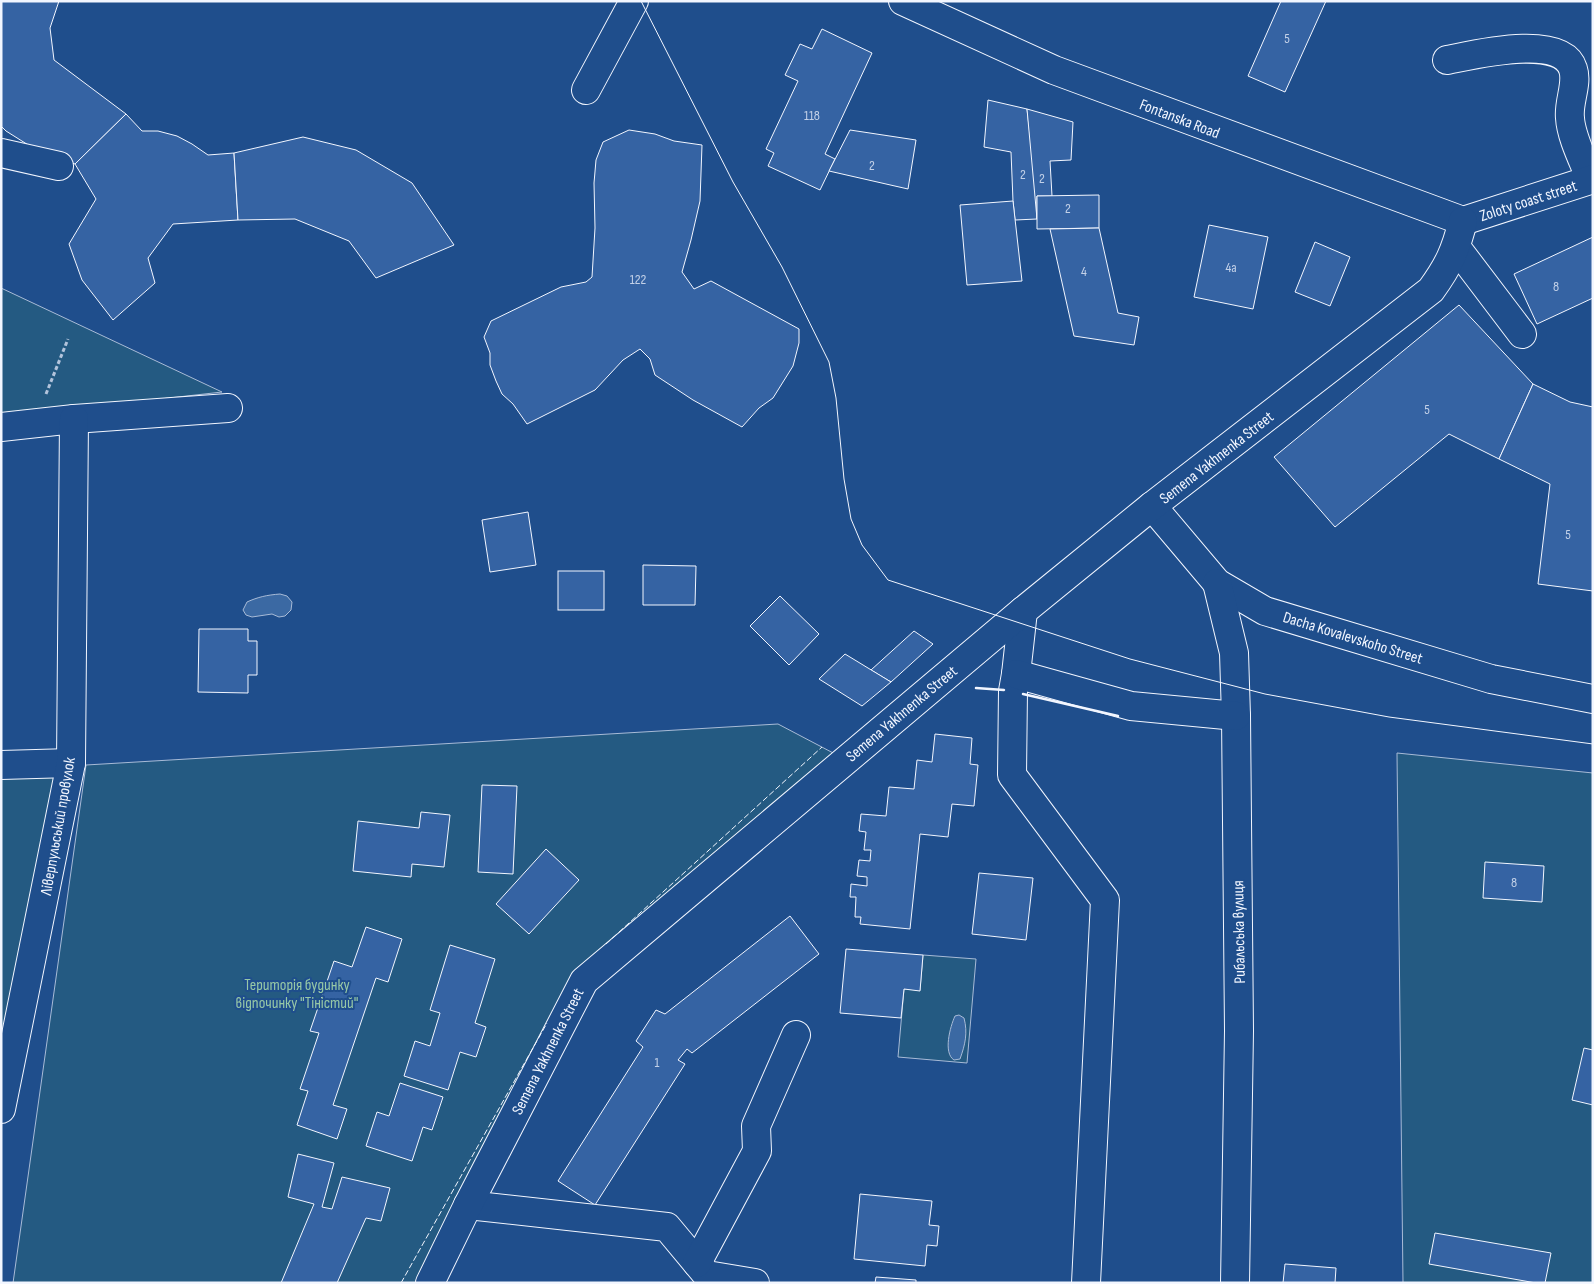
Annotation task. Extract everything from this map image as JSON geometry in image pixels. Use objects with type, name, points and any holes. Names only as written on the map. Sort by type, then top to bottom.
[{"type":"street","points":[[586,90],[634,1]]},
{"type":"street","name":"Fontanska Road","points":[[908,2],[1054,70],[1460,234]]},
{"type":"street","points":[[1447,60],[1510,49],[1528,48],[1564,57],[1573,67],[1574,80],[1570,120],[1592,180]]},
{"type":"street","points":[[1,153],[59,166]]},
{"type":"street","name":"Zoloty coast street","points":[[1460,234],[1592,180]]},
{"type":"street","points":[[1460,234],[1522,334]]},
{"type":"street","name":"Semena Yakhnenka Street","points":[[430,1283],[468,1205],[584,981],[1023,610],[1152,506],[1430,290],[1448,266],[1460,234]]},
{"type":"street","points":[[1,428],[74,419],[228,408]]},
{"type":"street","name":"Ліверпульський провулок","points":[[1,1109],[71,763],[74,419]]},
{"type":"street","name":"Dacha Kovalevskoho Street","points":[[1152,506],[1217,583],[1265,611],[1492,679],[1593,700]]},
{"type":"street","name":"Рибальська вулиця","points":[[1217,583],[1234,653],[1236,716],[1240,1031],[1235,1283]]},
{"type":"street","points":[[1023,610],[1013,691],[1012,775],[1105,900],[1086,1283]]},
{"type":"street","points":[[1016,674],[1131,706],[1236,716]]},
{"type":"street","points":[[1,765],[71,763]]},
{"type":"street","points":[[697,1263],[757,1151],[756,1126],[796,1034]]},
{"type":"street","points":[[468,1205],[667,1227],[706,1275],[755,1283]]},
{"type":"path","points":[[34,424],[68,339]]},
{"type":"green space","points":[[1,288],[222,392],[1,417]]},
{"type":"green space","name":"Територія будинку відпочинку \"Тіністий\"","points":[[778,724],[837,755],[575,973],[424,1283],[13,1283],[86,765]]},
{"type":"green space","points":[[1397,753],[1593,773],[1593,1283],[1403,1283]]},
{"type":"green space","points":[[58,774],[1,1065],[1,776]]},
{"type":"green space","points":[[923,955],[976,959],[967,1063],[898,1057],[904,989],[920,990]]},
{"type":"shaded area","points":[[280,594],[287,596],[292,602],[291,610],[285,616],[279,617],[272,614],[252,617],[246,615],[243,610],[247,602],[263,596]]},
{"type":"shaded area","points":[[959,1015],[964,1018],[965,1039],[960,1059],[954,1060],[949,1052],[948,1040],[955,1016]]},
{"type":"building","points":[[1,1],[59,1],[50,28],[54,60],[126,114],[75,164],[41,153],[1,126]]},
{"type":"building","points":[[1281,1],[1326,1],[1285,92],[1248,76]]},
{"type":"building","points":[[822,29],[872,53],[825,154],[835,159],[820,190],[768,166],[774,153],[766,149],[798,81],[785,75],[800,44],[812,49]]},
{"type":"building","points":[[988,100],[1027,109],[1037,196],[1037,219],[1015,220],[1011,152],[984,147]]},
{"type":"building","points":[[1027,109],[1073,122],[1071,160],[1050,161],[1052,196],[1037,196],[1037,219]]},
{"type":"building","points":[[126,114],[142,131],[158,131],[177,136],[208,155],[234,153],[238,220],[173,224],[148,258],[155,283],[113,320],[82,280],[69,244],[96,199],[75,164]]},
{"type":"building","points":[[629,130],[655,134],[674,141],[702,145],[700,201],[682,272],[694,289],[711,281],[799,329],[799,343],[793,366],[773,398],[759,408],[742,427],[693,400],[655,375],[650,359],[640,349],[623,360],[595,390],[527,424],[513,404],[502,394],[496,381],[490,365],[490,353],[484,337],[491,321],[561,287],[586,282],[592,277],[596,160],[603,142]]},
{"type":"building","points":[[850,130],[916,140],[908,189],[829,171]]},
{"type":"building","points":[[303,137],[356,150],[412,183],[454,245],[376,278],[349,241],[295,219],[238,220],[234,153]]},
{"type":"building","points":[[1099,195],[1099,228],[1037,229],[1037,196]]},
{"type":"building","points":[[1013,201],[1022,281],[967,285],[960,205]]},
{"type":"building","points":[[1209,225],[1268,237],[1253,309],[1194,297]]},
{"type":"building","points":[[1099,228],[1118,313],[1139,317],[1134,345],[1074,336],[1050,229]]},
{"type":"building","points":[[1593,237],[1593,298],[1537,324],[1514,274]]},
{"type":"building","points":[[1315,242],[1350,257],[1330,306],[1295,292]]},
{"type":"building","points":[[1459,305],[1533,384],[1499,459],[1449,434],[1335,527],[1274,457]]},
{"type":"building","points":[[1533,384],[1570,402],[1593,407],[1593,591],[1538,584],[1550,484],[1499,459]]},
{"type":"building","points":[[528,512],[536,565],[490,572],[482,520]]},
{"type":"building","points":[[643,565],[696,566],[695,605],[643,605]]},
{"type":"building","points":[[558,571],[604,571],[604,610],[558,610]]},
{"type":"building","points":[[780,596],[819,634],[789,665],[750,626]]},
{"type":"building","points":[[199,629],[248,629],[248,641],[257,641],[257,675],[248,675],[248,693],[198,692]]},
{"type":"building","points":[[914,631],[933,644],[891,682],[871,670]]},
{"type":"building","points":[[845,654],[891,682],[862,706],[819,679]]},
{"type":"building","points":[[935,734],[972,738],[970,764],[978,765],[974,806],[952,804],[948,837],[920,834],[910,929],[860,924],[861,917],[855,917],[856,897],[850,897],[851,884],[867,886],[867,877],[857,876],[859,860],[870,861],[871,850],[864,850],[866,832],[859,831],[861,814],[886,816],[889,787],[914,789],[917,760],[932,762]]},
{"type":"building","points":[[482,785],[517,786],[513,874],[478,872]]},
{"type":"building","points":[[421,812],[450,815],[444,867],[412,864],[411,877],[353,871],[358,821],[419,828]]},
{"type":"building","points":[[546,849],[579,880],[529,934],[496,904]]},
{"type":"building","points":[[1485,862],[1544,866],[1542,902],[1483,898]]},
{"type":"building","points":[[979,873],[1033,878],[1026,940],[972,934]]},
{"type":"building","points":[[790,916],[819,954],[692,1053],[687,1049],[678,1060],[685,1064],[595,1205],[558,1181],[643,1047],[636,1041],[656,1010],[665,1014]]},
{"type":"building","points":[[366,927],[402,939],[388,982],[376,978],[333,1105],[347,1109],[337,1139],[297,1125],[308,1091],[300,1089],[319,1033],[310,1031],[334,961],[352,967]]},
{"type":"building","points":[[450,945],[495,959],[475,1023],[486,1027],[476,1057],[460,1052],[448,1090],[404,1076],[415,1041],[430,1046],[440,1013],[430,1010]]},
{"type":"building","points":[[846,949],[923,955],[920,991],[904,989],[901,1018],[840,1013]]},
{"type":"building","points":[[1584,1048],[1593,1050],[1593,1105],[1572,1100]]},
{"type":"building","points":[[400,1083],[443,1097],[432,1130],[423,1127],[412,1161],[366,1146],[377,1112],[389,1116]]},
{"type":"building","points":[[298,1154],[334,1163],[322,1207],[332,1209],[342,1177],[390,1188],[381,1221],[366,1218],[337,1283],[281,1283],[314,1204],[288,1197]]},
{"type":"building","points":[[860,1194],[932,1201],[929,1225],[939,1226],[937,1246],[927,1245],[925,1266],[854,1259]]},
{"type":"building","points":[[1435,1233],[1551,1253],[1545,1283],[1429,1264]]},
{"type":"building","points":[[1285,1264],[1336,1268],[1335,1283],[1283,1283]]},
{"type":"building","points":[[876,1277],[916,1280],[916,1283],[875,1283]]},
{"type":"tram line","points":[[641,1],[733,182],[782,267],[829,362],[836,398],[844,479],[851,519],[862,545],[888,580],[1130,659],[1265,694],[1389,717],[1593,744]]},
{"type":"fence","points":[[606,944],[822,747]]},
{"type":"fence","points":[[401,1283],[547,1023]]},
{"type":"wall","points":[[976,688],[1004,690]]},
{"type":"wall","points":[[1023,694],[1118,716]]}]
